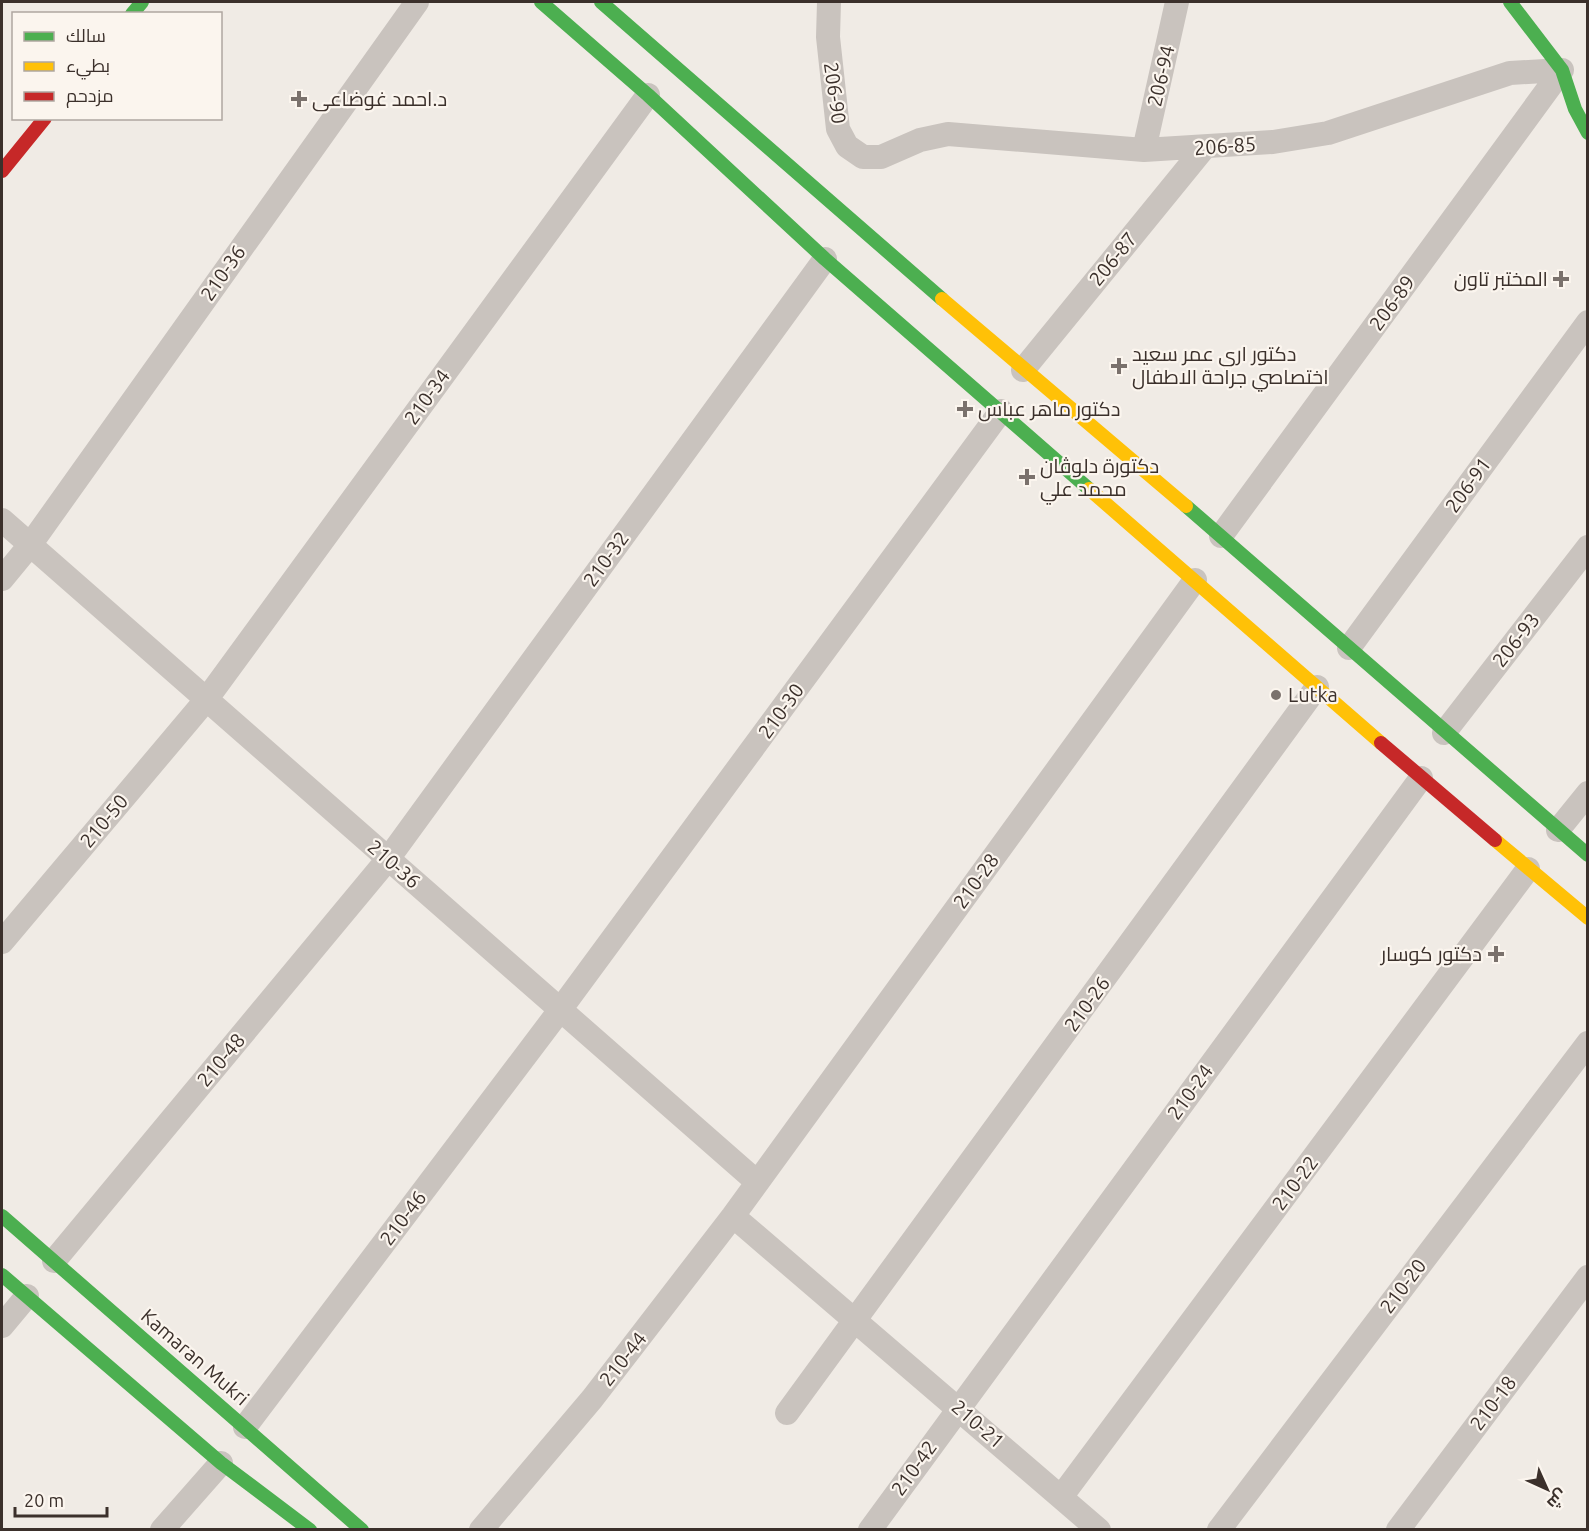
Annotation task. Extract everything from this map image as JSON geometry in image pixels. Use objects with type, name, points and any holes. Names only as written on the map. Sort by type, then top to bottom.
[{"type":"main road","points":[[540,2],[648,95],[825,259],[1421,778],[1587,918]]},
{"type":"main road","points":[[601,2],[1023,370],[1221,536],[1444,733],[1587,855]]},
{"type":"main road","points":[[1510,2],[1562,70],[1575,109],[1587,133]]},
{"type":"main road","points":[[2,171],[43,120]]},
{"type":"main road","name":"Kamaran Mukri","points":[[2,1216],[362,1530]]},
{"type":"main road","points":[[2,1275],[221,1463],[310,1530]]},
{"type":"street","name":"210-36","points":[[30,546],[417,2]]},
{"type":"street","name":"206-90","points":[[829,2],[828,37],[838,129],[847,146],[863,157],[881,158]]},
{"type":"street","name":"206-94","points":[[1144,150],[1177,2]]},
{"type":"street","name":"206-85","points":[[881,158],[920,140],[948,134],[1144,150],[1273,142],[1328,133],[1510,73],[1562,70]]},
{"type":"street","name":"206-89","points":[[1221,536],[1562,70]]},
{"type":"street","name":"210-34","points":[[206,700],[648,95]]},
{"type":"street","name":"206-87","points":[[1023,370],[1204,148]]},
{"type":"street","name":"210-32","points":[[388,859],[825,259]]},
{"type":"street","name":"206-91","points":[[1349,648],[1587,322]]},
{"type":"street","name":"210-30","points":[[560,1010],[1001,411]]},
{"type":"street","name":"210-36","points":[[2,520],[757,1182]]},
{"type":"street","points":[[2,579],[30,546]]},
{"type":"street","name":"206-93","points":[[1444,733],[1587,547]]},
{"type":"street","name":"210-28","points":[[757,1182],[1195,580]]},
{"type":"street","name":"210-26","points":[[856,1320],[1317,687]]},
{"type":"street","name":"210-50","points":[[2,942],[206,700]]},
{"type":"street","name":"210-24","points":[[958,1406],[1421,778]]},
{"type":"street","points":[[1558,830],[1587,793]]},
{"type":"street","name":"210-48","points":[[54,1261],[388,859]]},
{"type":"street","name":"210-22","points":[[1061,1497],[1528,869]]},
{"type":"street","name":"210-46","points":[[245,1427],[560,1010]]},
{"type":"street","name":"210-20","points":[[1219,1530],[1587,1043]]},
{"type":"street","name":"210-44","points":[[481,1530],[592,1399],[757,1182]]},
{"type":"street","name":"210-21","points":[[733,1216],[958,1406],[1099,1530]]},
{"type":"street","name":"210-18","points":[[1398,1530],[1587,1277]]},
{"type":"street","points":[[2,1326],[27,1296]]},
{"type":"street","points":[[787,1413],[856,1320]]},
{"type":"street","name":"210-42","points":[[870,1530],[958,1406]]},
{"type":"street","points":[[162,1530],[221,1463]]},
{"type":"traffic: fast","points":[[134,12],[142,2]]},
{"type":"traffic: fast","points":[[541,2],[648,95],[825,259],[1089,489]]},
{"type":"traffic: fast","points":[[601,2],[942,299]]},
{"type":"traffic: fast","points":[[1510,2],[1562,70],[1575,109],[1588,133]]},
{"type":"traffic: fast","points":[[1186,506],[1588,855]]},
{"type":"traffic: fast","points":[[2,1216],[362,1530]]},
{"type":"traffic: fast","points":[[2,1275],[221,1463],[310,1530]]},
{"type":"traffic: slow","points":[[942,299],[1186,506]]},
{"type":"traffic: slow","points":[[1089,489],[1381,743]]},
{"type":"traffic: slow","points":[[1495,840],[1588,918]]},
{"type":"traffic: jam","points":[[2,171],[43,120]]},
{"type":"traffic: jam","points":[[1381,743],[1495,840]]},
{"type":"place","name":"د.احمد غوضاعی","points":[[299,99]]},
{"type":"place","name":"المختبر تاون","points":[[1561,279]]},
{"type":"place","name":"دكتور اري عمر سعيد اختصاصي جراحة الاطفال","points":[[1119,366]]},
{"type":"place","name":"دكتور ماهر عباس","points":[[965,409]]},
{"type":"place","name":"دكتورة دلوڤان محمد علي","points":[[1027,477]]},
{"type":"place","name":"Lutka","points":[[1276,695]]},
{"type":"place","name":"دكتور كوسار","points":[[1496,954]]}]
